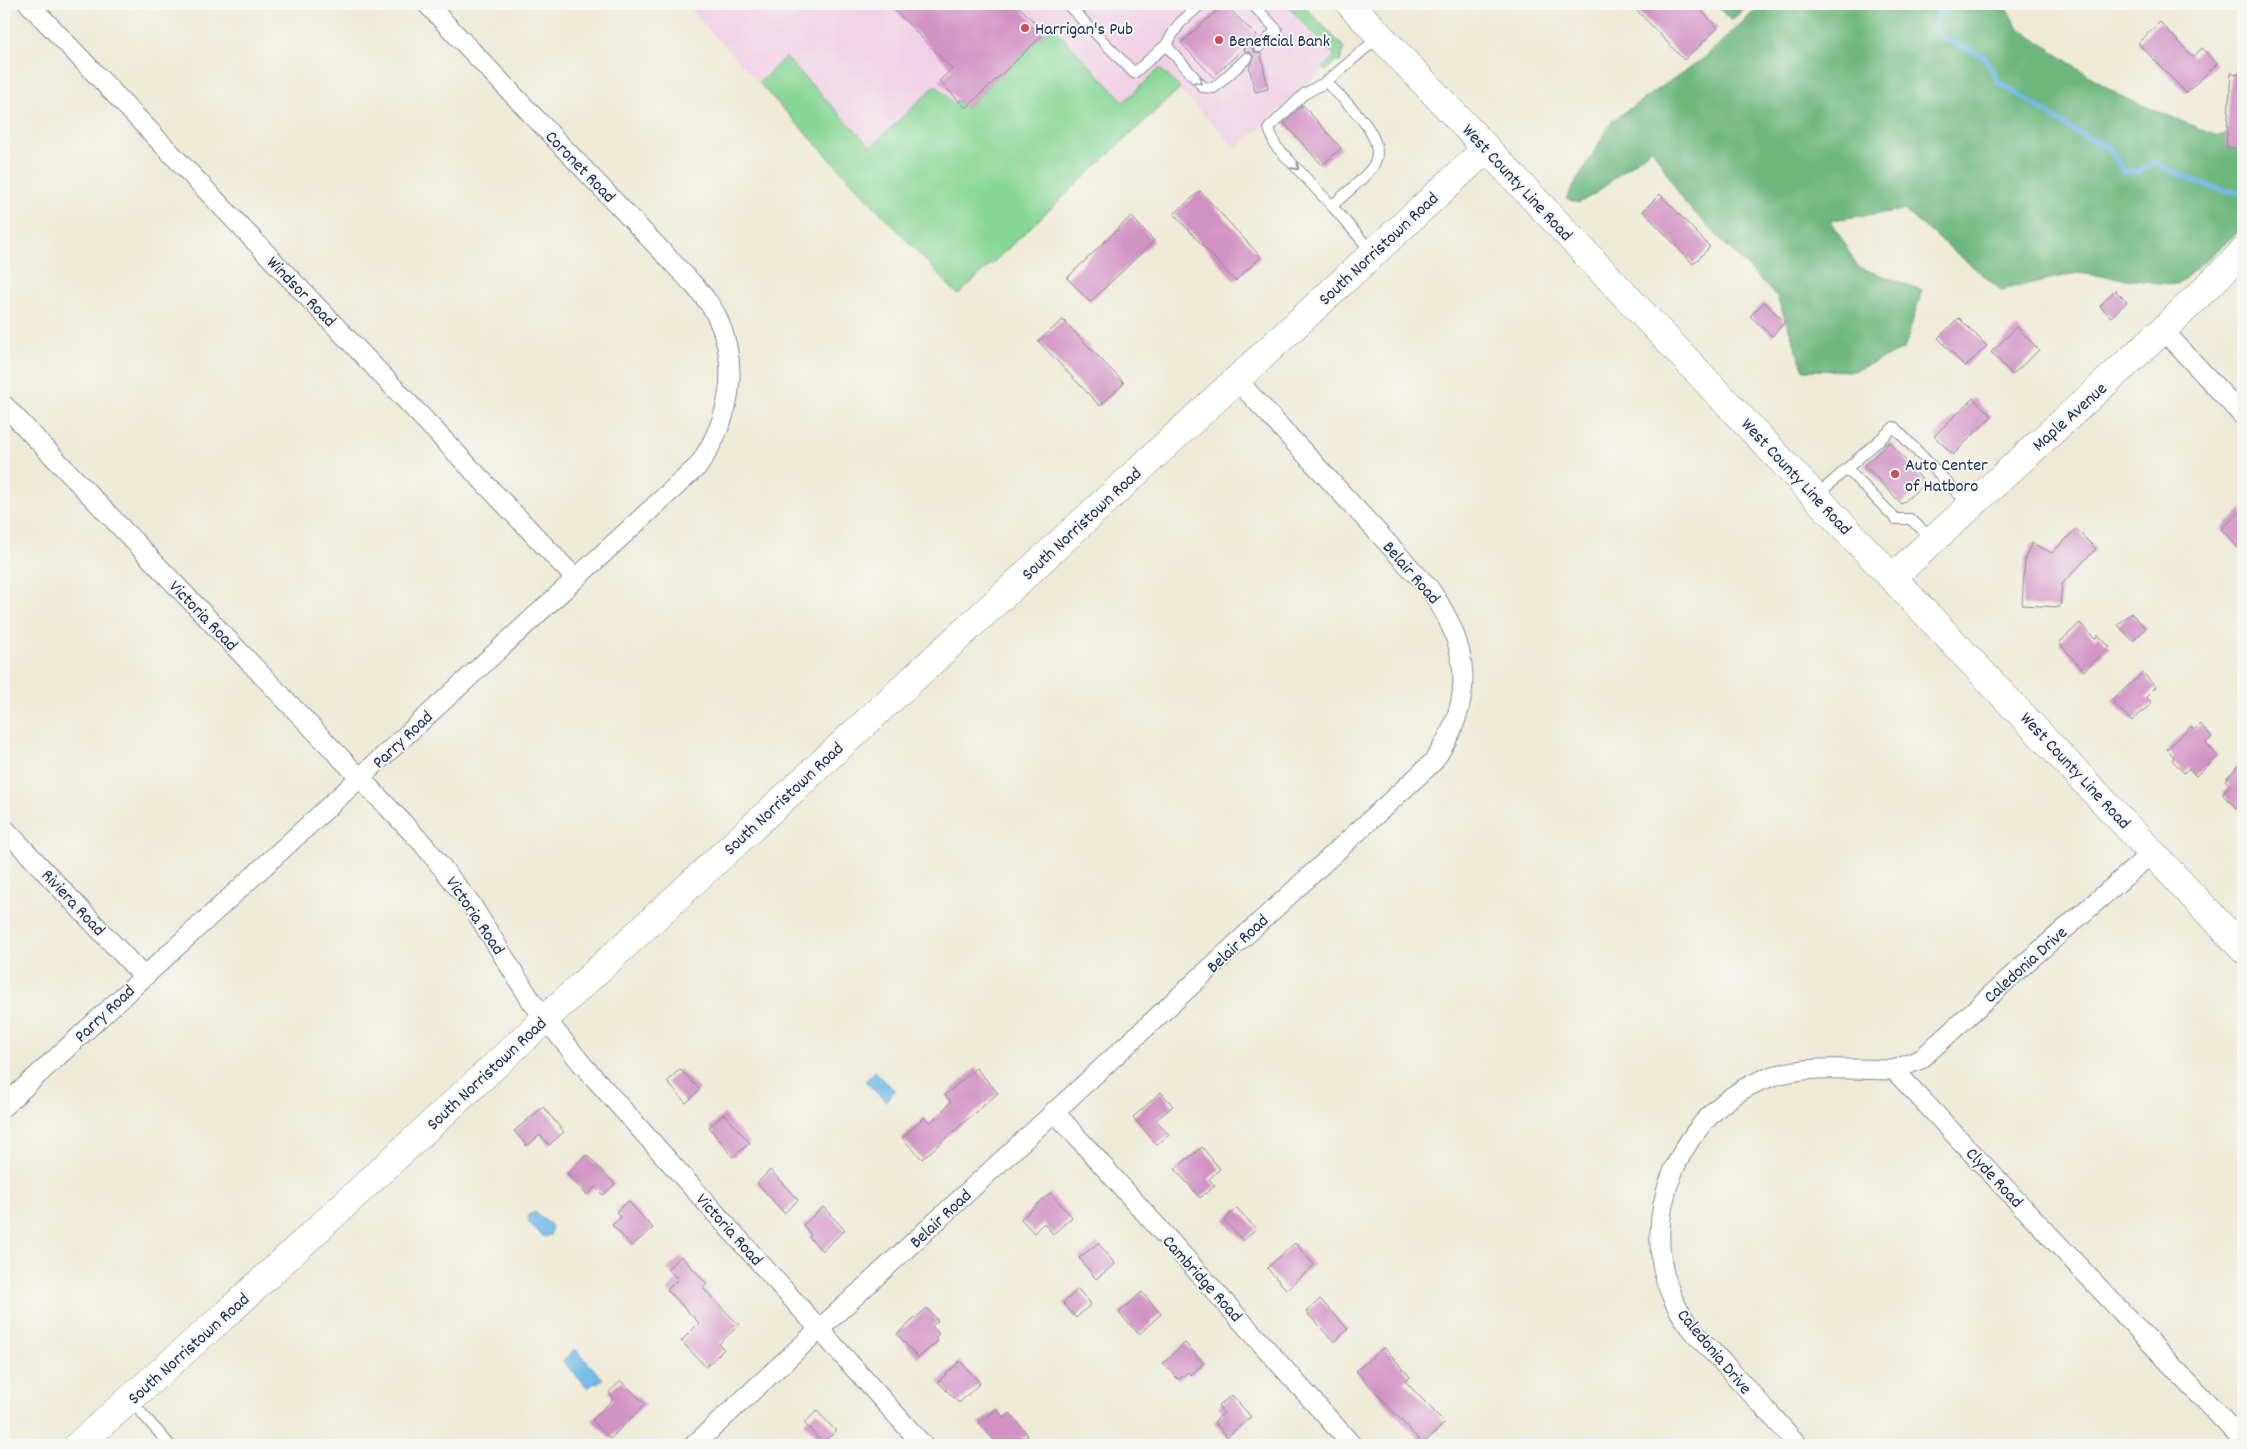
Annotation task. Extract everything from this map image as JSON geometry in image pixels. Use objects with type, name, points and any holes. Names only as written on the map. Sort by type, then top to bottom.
[{"type":"street","name":"Windsor Road","points":[[29,4],[576,578]]},
{"type":"street","name":"Coronet Road","points":[[427,4],[691,282],[710,305],[718,320],[722,336]]},
{"type":"street","name":"West County Line Road","points":[[1350,4],[2243,949]]},
{"type":"street","name":"South Norristown Road","points":[[78,1445],[131,1400],[545,1020],[1374,254],[1486,148]]},
{"type":"street","name":"Maple Avenue","points":[[1893,578],[2163,330],[2243,252]]},
{"type":"street","points":[[2163,330],[2243,416]]},
{"type":"street","name":"Parry Road","points":[[4,1106],[699,465],[715,441],[725,414],[729,396],[730,367],[722,336]]},
{"type":"street","name":"Belair Road","points":[[694,1445],[1433,762],[1452,734],[1462,701],[1463,676],[1455,635],[1444,608],[1429,588],[1237,380]]},
{"type":"street","name":"Victoria Road","points":[[4,405],[360,778],[448,873],[492,935],[517,980],[545,1020],[924,1445]]},
{"type":"street","name":"Riviera Road","points":[[4,828],[144,977]]},
{"type":"street","name":"Caledonia Drive","points":[[1798,1445],[1693,1331],[1675,1304],[1667,1284],[1659,1242],[1659,1221],[1665,1190],[1677,1162],[1708,1118],[1742,1090],[1769,1078],[1808,1070],[1894,1070],[1921,1059],[2042,948],[2153,852]]},
{"type":"street","name":"Clyde Road","points":[[1894,1070],[2243,1441]]},
{"type":"street","name":"Cambridge Road","points":[[1054,1111],[1352,1445]]},
{"type":"lane","points":[[1067,4],[1134,73],[1166,45],[1179,24],[1201,4]]},
{"type":"lane","points":[[1252,4],[1277,30],[1259,47]]},
{"type":"lane","points":[[1374,254],[1275,145],[1268,128],[1289,107],[1326,82],[1380,36]]},
{"type":"lane","points":[[1166,45],[1203,87],[1207,89],[1214,88],[1247,58]]},
{"type":"lane","points":[[1326,82],[1374,134],[1378,148],[1374,164],[1332,206]]},
{"type":"lane","points":[[1815,496],[1894,427],[1970,506]]},
{"type":"lane","points":[[1847,469],[1896,519],[1910,519],[1934,539]]},
{"type":"lane","points":[[131,1400],[170,1445]]},
{"type":"shaded area","points":[[685,4],[1305,4],[1346,48],[1237,149],[1179,89],[958,295]]},
{"type":"green space","points":[[1286,4],[1302,4],[1344,48],[1340,62],[1336,61],[1326,71],[1323,68],[1335,56]]},
{"type":"green space","points":[[1723,4],[1749,4],[1731,21],[1719,8]]},
{"type":"green space","points":[[1762,4],[2004,4],[2017,27],[2120,96],[2218,136],[2243,130],[2243,228],[2177,285],[2077,273],[2001,290],[1904,210],[1831,220],[1858,267],[1922,290],[1904,349],[1854,371],[1804,370],[1777,297],[1684,202],[1652,148],[1596,193],[1579,203],[1566,199],[1613,120],[1704,58]]},
{"type":"green space","points":[[1052,26],[1124,102],[1160,68],[1180,88],[958,295],[759,83],[785,57],[871,147],[936,85],[953,103],[957,100],[966,108]]},
{"type":"water","points":[[875,1071],[895,1091],[885,1101],[865,1081]]},
{"type":"water","points":[[535,1212],[552,1226],[550,1235],[544,1237],[529,1223],[529,1215]]},
{"type":"water","points":[[575,1349],[603,1379],[598,1384],[594,1383],[588,1388],[563,1361]]},
{"type":"building","points":[[889,4],[1016,4],[1045,33],[966,108],[939,81],[952,69]]},
{"type":"building","name":"Beneficial Bank","points":[[1224,4],[1257,36],[1252,48],[1254,52],[1261,54],[1268,89],[1255,92],[1249,66],[1254,56],[1250,52],[1245,52],[1244,48],[1213,77],[1181,43]]},
{"type":"building","points":[[1631,4],[1695,4],[1718,28],[1684,60]]},
{"type":"building","points":[[2160,22],[2193,57],[2202,48],[2217,64],[2186,93],[2138,43]]},
{"type":"building","points":[[2231,73],[2243,74],[2243,149],[2226,147]]},
{"type":"building","points":[[1303,105],[1341,148],[1322,165],[1284,123]]},
{"type":"building","points":[[1200,191],[1261,257],[1235,281],[1174,214]]},
{"type":"building","points":[[1660,194],[1710,247],[1693,264],[1643,211]]},
{"type":"building","points":[[1131,216],[1154,241],[1090,302],[1067,278]]},
{"type":"building","points":[[2115,290],[2127,302],[2111,317],[2100,306]]},
{"type":"building","points":[[1764,302],[1785,322],[1772,336],[1750,316]]},
{"type":"building","points":[[1959,318],[1987,346],[1965,367],[1938,338]]},
{"type":"building","points":[[1063,320],[1124,383],[1100,406],[1038,341]]},
{"type":"building","points":[[2017,327],[2039,350],[2012,375],[1991,352]]},
{"type":"building","points":[[1973,398],[1992,416],[1953,455],[1934,436]]},
{"type":"building","name":"Auto Center of Hatboro","points":[[1890,442],[1925,483],[1902,504],[1864,465]]},
{"type":"building","points":[[2243,509],[2243,553],[2221,529]]},
{"type":"building","points":[[2076,529],[2096,549],[2062,584],[2060,607],[2022,605],[2025,558],[2032,543],[2052,553]]},
{"type":"building","points":[[2131,613],[2146,628],[2133,641],[2118,625]]},
{"type":"building","points":[[2080,623],[2095,639],[2098,635],[2110,647],[2084,671],[2059,643]]},
{"type":"building","points":[[2143,673],[2156,687],[2146,697],[2152,703],[2132,721],[2112,700]]},
{"type":"building","points":[[2200,724],[2212,737],[2206,743],[2218,756],[2196,776],[2189,768],[2184,773],[2172,760],[2174,757],[2167,749],[2191,726],[2194,730]]},
{"type":"building","points":[[2243,761],[2243,815],[2222,794],[2230,785],[2225,780]]},
{"type":"building","points":[[976,1068],[998,1093],[922,1159],[902,1138],[924,1117],[930,1123],[951,1102],[945,1095]]},
{"type":"building","points":[[680,1069],[700,1090],[686,1103],[667,1082]]},
{"type":"building","points":[[1161,1092],[1173,1106],[1156,1120],[1169,1135],[1157,1145],[1133,1117]]},
{"type":"building","points":[[543,1107],[564,1132],[549,1145],[540,1135],[527,1146],[514,1131]]},
{"type":"building","points":[[724,1114],[750,1143],[733,1157],[709,1127]]},
{"type":"building","points":[[1202,1147],[1220,1169],[1209,1179],[1215,1186],[1200,1198],[1175,1169]]},
{"type":"building","points":[[587,1155],[615,1184],[603,1195],[595,1187],[587,1195],[567,1174]]},
{"type":"building","points":[[770,1170],[798,1200],[784,1213],[757,1183]]},
{"type":"building","points":[[1050,1193],[1072,1217],[1053,1234],[1044,1223],[1034,1233],[1021,1219]]},
{"type":"building","points":[[628,1201],[653,1228],[632,1246],[612,1225],[621,1217],[616,1212]]},
{"type":"building","points":[[823,1207],[845,1230],[822,1251],[809,1237],[811,1235],[803,1225]]},
{"type":"building","points":[[1237,1208],[1256,1229],[1243,1241],[1224,1220]]},
{"type":"building","points":[[1098,1243],[1115,1264],[1096,1279],[1079,1258]]},
{"type":"building","points":[[1295,1243],[1314,1265],[1287,1290],[1267,1268]]},
{"type":"building","points":[[681,1256],[707,1284],[703,1288],[739,1325],[719,1344],[724,1349],[706,1367],[681,1341],[699,1323],[667,1290],[678,1279],[667,1269]]},
{"type":"building","points":[[1078,1289],[1091,1304],[1076,1318],[1063,1303]]},
{"type":"building","points":[[1142,1292],[1161,1314],[1139,1334],[1119,1313]]},
{"type":"building","points":[[1320,1299],[1348,1329],[1334,1342],[1306,1312]]},
{"type":"building","points":[[927,1308],[938,1321],[932,1326],[939,1334],[935,1337],[938,1341],[918,1358],[897,1334]]},
{"type":"building","points":[[1185,1343],[1204,1363],[1191,1375],[1188,1372],[1179,1380],[1163,1363]]},
{"type":"building","points":[[1384,1347],[1410,1377],[1405,1381],[1445,1423],[1423,1444],[1356,1371]]},
{"type":"building","points":[[960,1361],[980,1383],[959,1403],[938,1382]]},
{"type":"building","points":[[621,1381],[645,1404],[610,1439],[592,1420],[613,1399],[609,1392]]},
{"type":"building","points":[[1232,1395],[1251,1417],[1227,1437],[1214,1422],[1224,1413],[1218,1406]]},
{"type":"building","points":[[997,1409],[1004,1418],[1010,1413],[1028,1435],[1015,1445],[998,1445],[979,1423]]},
{"type":"building","points":[[817,1411],[836,1431],[823,1443],[804,1423]]},
{"type":"waterway","points":[[1942,4],[1934,26],[1942,37],[1984,57],[1999,82],[2073,130],[2109,148],[2123,171],[2138,172],[2154,163],[2208,186],[2243,192]]},
{"type":"place","name":"Harrigan's Pub","points":[[1025,28]]},
{"type":"place","name":"Beneficial Bank","points":[[1219,40]]},
{"type":"place","name":"Auto Center of Hatboro","points":[[1895,474]]}]
